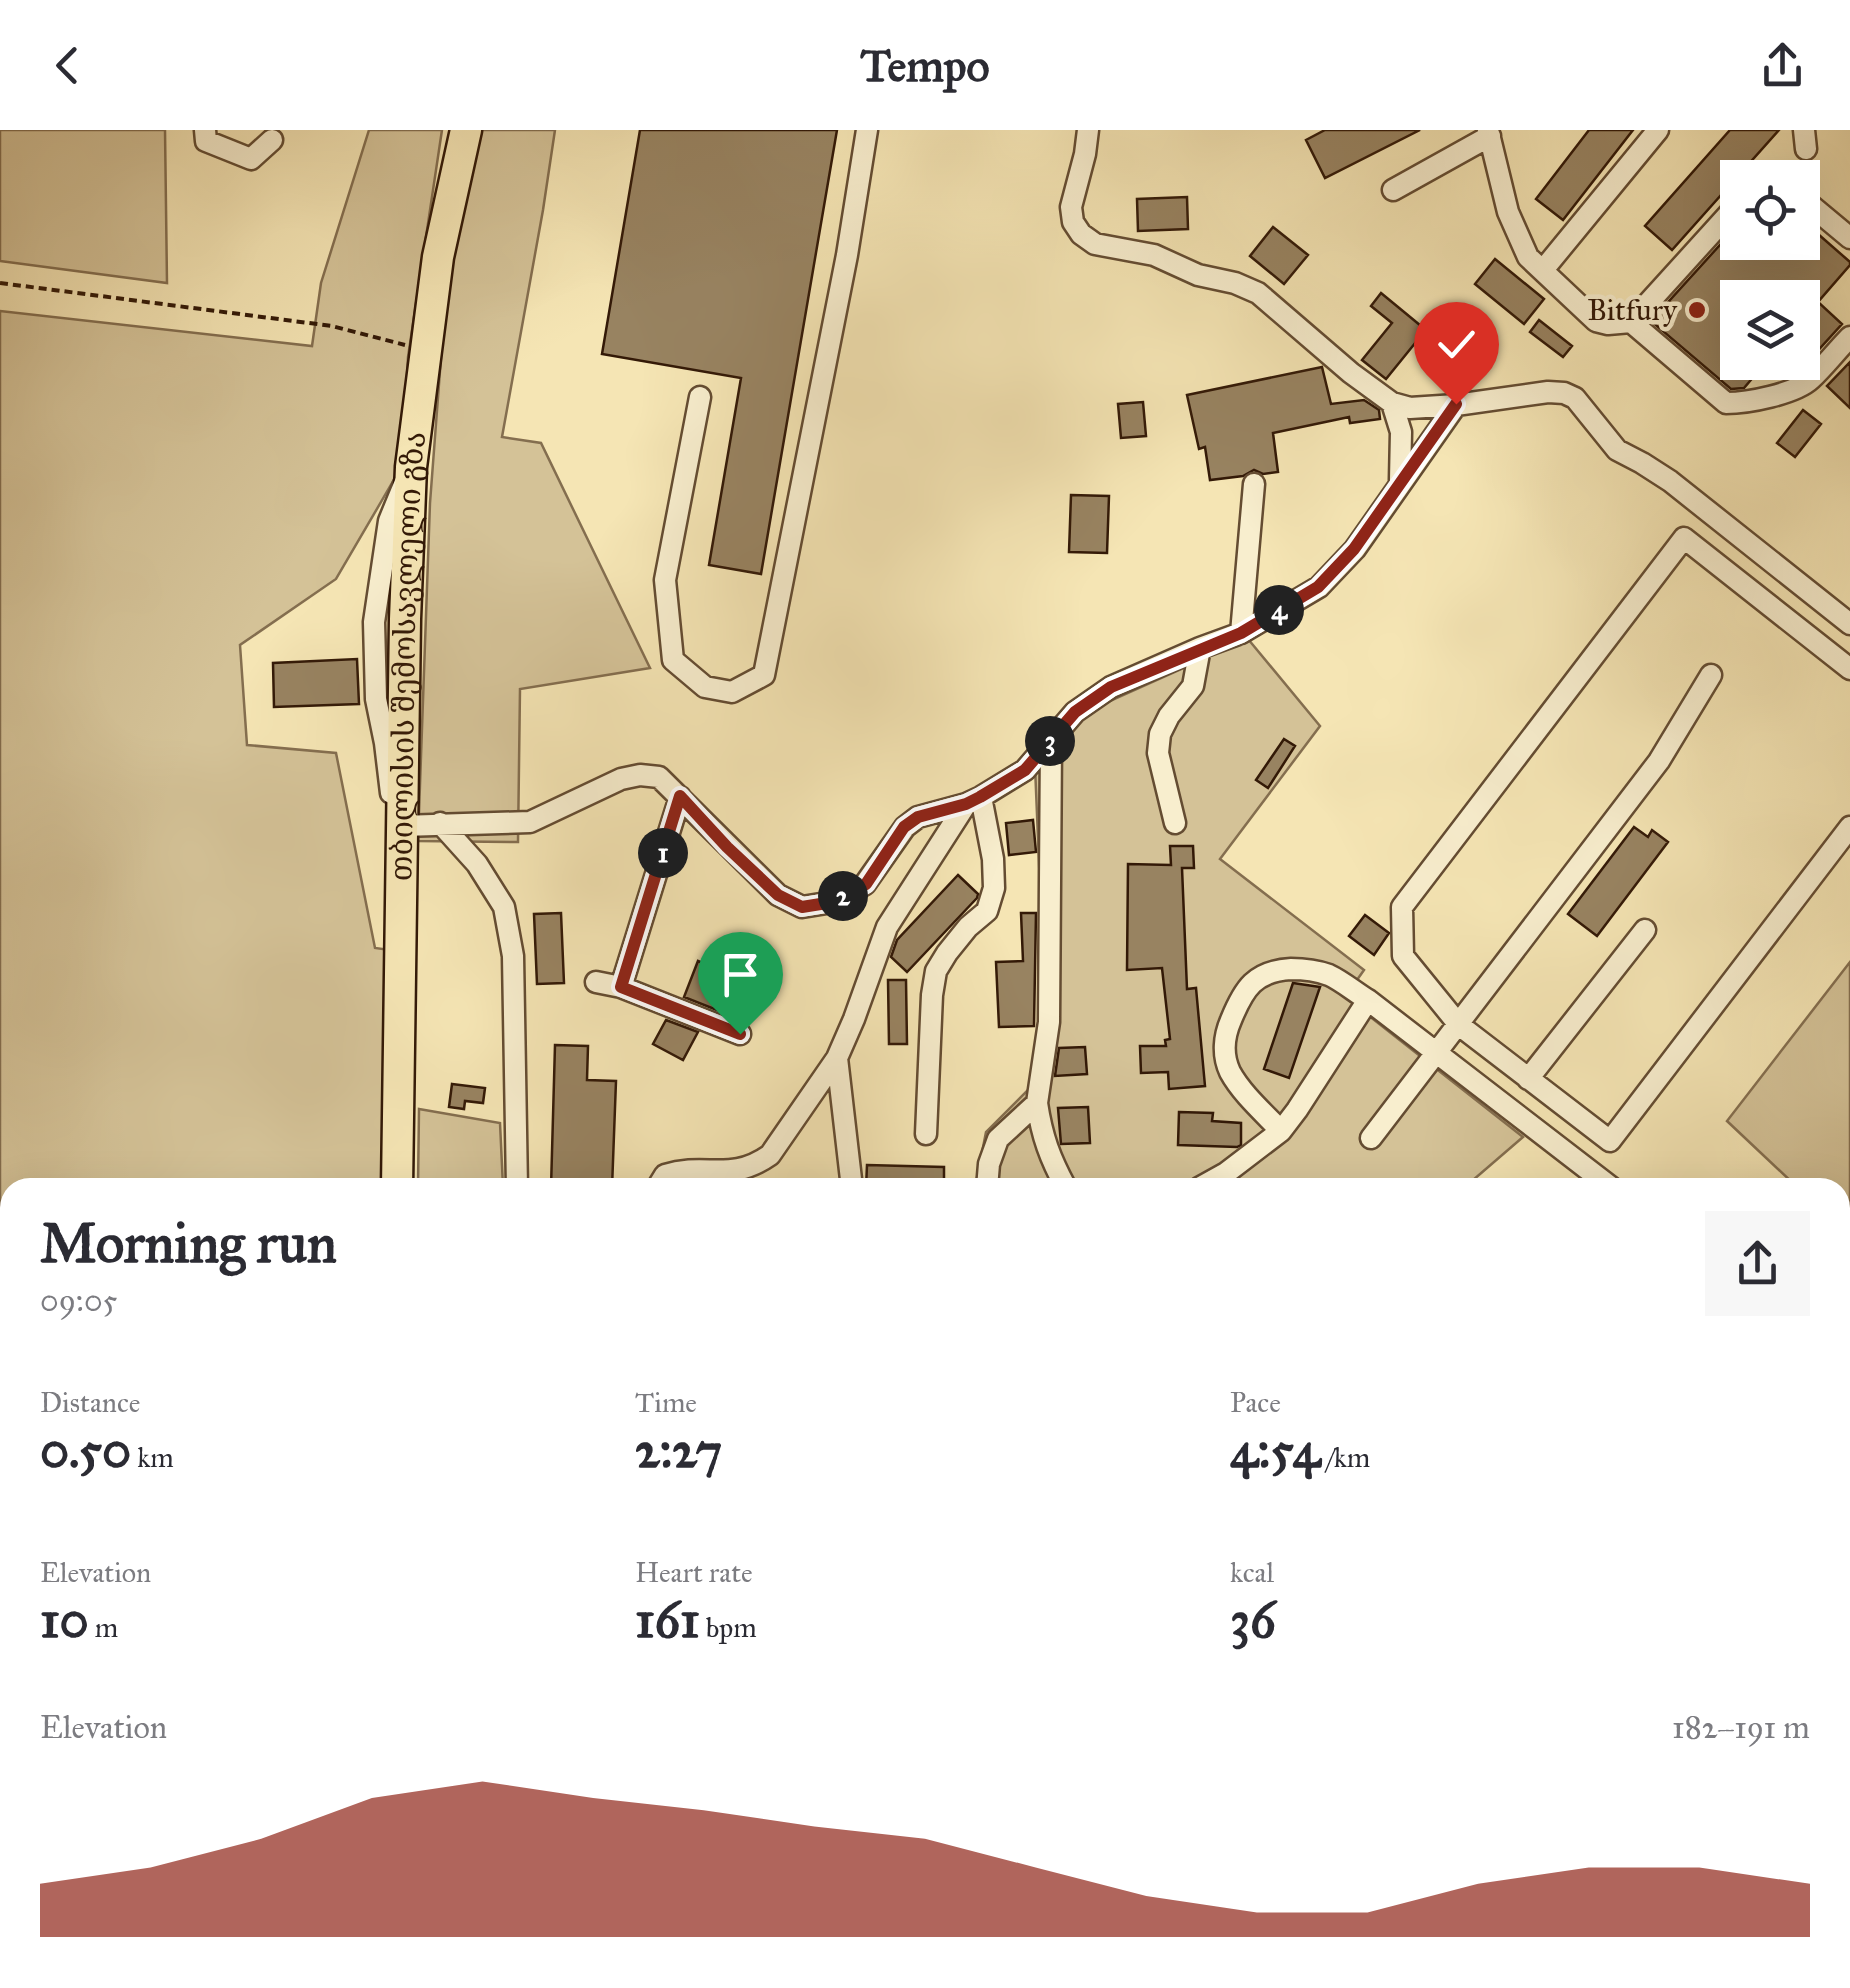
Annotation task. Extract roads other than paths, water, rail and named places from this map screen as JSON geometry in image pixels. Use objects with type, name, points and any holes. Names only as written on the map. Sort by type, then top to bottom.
[{"type":"highway","name":"თბილისის შემოსავლელი გზა","points":[[397,1178],[411,467],[438,257],[466,130]]},
{"type":"street","points":[[205,130],[206,141],[251,159],[272,140]]},
{"type":"street","points":[[700,397],[665,580],[671,644],[673,660],[705,687],[732,692],[764,675],[847,255],[867,130]]},
{"type":"street","points":[[1088,130],[1086,154],[1071,207],[1073,222],[1095,244],[1154,255],[1198,275],[1258,293],[1338,363],[1392,403],[1410,408],[1564,392],[1575,398],[1617,450],[1670,481],[1850,624]]},
{"type":"street","points":[[1543,270],[1658,130]]},
{"type":"street","points":[[1393,190],[1489,133],[1508,212],[1528,257],[1596,321],[1608,324],[1631,322],[1720,224]]},
{"type":"street","points":[[1820,213],[1850,238]]},
{"type":"street","points":[[1631,322],[1726,403],[1795,390],[1809,381],[1850,336]]},
{"type":"street","points":[[1392,403],[1400,432],[1400,480]]},
{"type":"street","points":[[402,826],[530,822],[621,779],[640,774],[659,778],[680,796],[778,895],[802,907],[833,902],[866,884],[904,827],[918,817],[973,800],[1025,770],[1075,712],[1111,687],[1241,633],[1318,587],[1354,549],[1456,404]]},
{"type":"street","points":[[401,873],[376,699],[374,622],[389,521],[411,467]]},
{"type":"street","points":[[1241,633],[1254,484]]},
{"type":"street","points":[[1850,669],[1684,538],[1402,907],[1403,956],[1460,1025],[1610,1141],[1850,826]]},
{"type":"street","points":[[1175,823],[1158,753],[1160,734],[1193,686],[1200,648]]},
{"type":"street","points":[[1371,1138],[1659,761],[1710,675]]},
{"type":"street","points":[[1051,741],[1049,1022],[1037,1103],[1041,1132],[1061,1178]]},
{"type":"street","points":[[621,987],[680,796]]},
{"type":"street","points":[[663,1178],[679,1170],[734,1172],[754,1166],[770,1155],[837,1058],[887,926],[973,800]]},
{"type":"street","points":[[926,1134],[936,971],[947,952],[987,911],[994,888],[993,859],[973,800]]},
{"type":"street","points":[[440,823],[477,864],[504,907],[513,956],[518,1178]]},
{"type":"street","points":[[1528,1079],[1644,930]]},
{"type":"street","points":[[1281,1130],[1243,1090],[1230,1072],[1224,1054],[1238,1002],[1252,983],[1270,970],[1300,969],[1328,975],[1368,1000],[1599,1178]]},
{"type":"street","points":[[596,982],[621,987],[740,1034]]},
{"type":"street","points":[[1217,1178],[1281,1130],[1368,1000]]},
{"type":"street","points":[[837,1058],[851,1178]]},
{"type":"street","points":[[989,1178],[998,1139],[1037,1103]]},
{"type":"place","name":"Bitfury","points":[[1697,310]]}]
